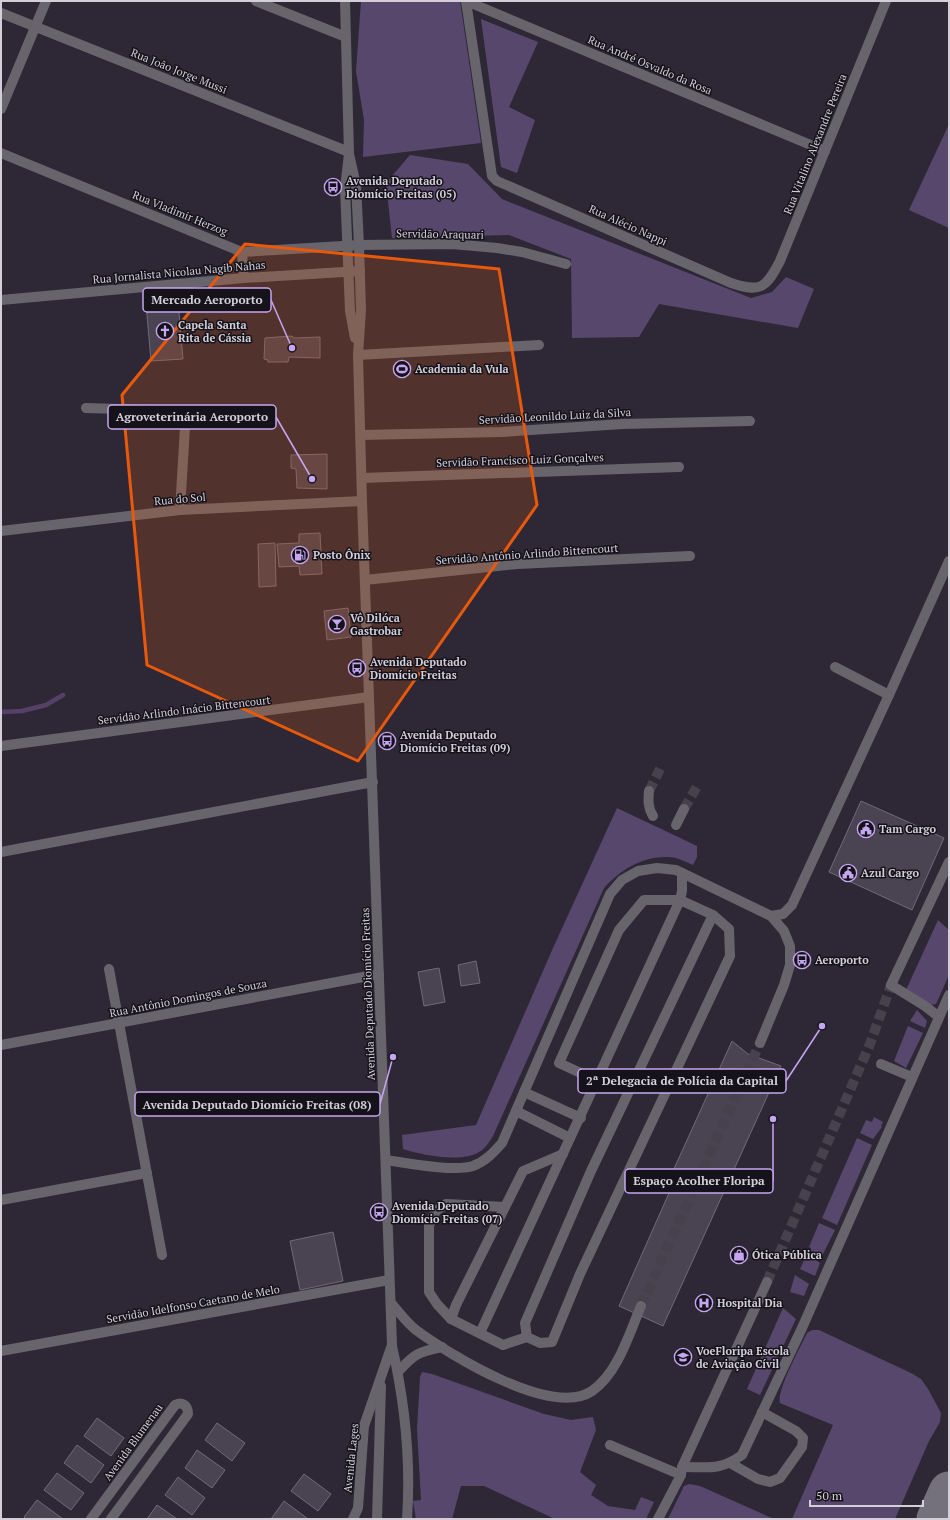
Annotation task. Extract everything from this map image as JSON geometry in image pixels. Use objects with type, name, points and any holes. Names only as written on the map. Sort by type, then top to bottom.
[{"type":"street","points":[[1,110],[46,1]]},
{"type":"street","points":[[256,1],[346,37]]},
{"type":"street","name":"Avenida Deputado Diomício Freitas","points":[[345,1],[349,153],[345,188],[350,311],[358,355]]},
{"type":"street","name":"Rua André Osvaldo da Rosa","points":[[466,1],[824,151]]},
{"type":"street","name":"Rua Alécio Nappi","points":[[466,1],[492,176],[497,181],[731,283],[757,289]]},
{"type":"street","name":"Rua Vitalino Alexandre Pereira","points":[[757,289],[765,284],[773,275],[824,151],[882,2]]},
{"type":"street","name":"Rua João Jorge Mussi","points":[[1,13],[349,153]]},
{"type":"street","name":"Rua Vladimir Herzog","points":[[1,153],[242,252],[359,245]]},
{"type":"street","name":"Avenida Deputado Diomício Freitas","points":[[349,153],[356,185],[360,271],[361,310],[358,355],[360,435],[391,1304]]},
{"type":"street","name":"Servidão Araquari","points":[[359,245],[478,245],[522,252],[566,264]]},
{"type":"street","points":[[242,252],[244,278]]},
{"type":"street","name":"Rua Jornalista Nicolau Nagib Nahas","points":[[1,300],[244,278],[360,271]]},
{"type":"street","points":[[358,355],[539,345]]},
{"type":"street","points":[[86,408],[186,411],[180,510]]},
{"type":"street","name":"Servidão Leonildo Luiz da Silva","points":[[360,435],[496,432],[623,424],[750,422]]},
{"type":"street","name":"Servidão Francisco Luiz Gonçalves","points":[[362,478],[679,467]]},
{"type":"street","name":"Rua do Sol","points":[[1,531],[180,510],[362,501]]},
{"type":"street","name":"Servidão Antônio Arlindo Bittencourt","points":[[365,580],[517,564],[690,556]]},
{"type":"street","points":[[771,916],[784,914],[792,906],[949,561]]},
{"type":"street","points":[[835,667],[889,695]]},
{"type":"street","name":"Servidão Arlindo Inácio Bittencourt","points":[[1,746],[370,698]]},
{"type":"street","points":[[1,852],[373,782]]},
{"type":"street","points":[[648,792],[649,810],[653,816]]},
{"type":"street","points":[[676,825],[684,809]]},
{"type":"street","points":[[939,1017],[925,1006],[891,985],[949,862]]},
{"type":"street","points":[[386,1160],[452,1168],[473,1166],[489,1158],[502,1143],[610,894],[622,880],[638,871],[657,868],[676,870],[771,916],[784,931],[790,946],[790,965],[784,985],[760,1043]]},
{"type":"street","points":[[480,1333],[570,1138],[581,1118],[680,900],[682,891],[682,873]]},
{"type":"street","points":[[505,1207],[446,1204],[436,1211],[430,1225],[429,1292],[437,1304],[451,1319],[503,1345],[527,1337],[540,1343],[552,1342],[580,1274],[730,956],[729,929],[713,915],[680,900],[644,900],[619,930],[559,1063],[598,1081]]},
{"type":"street","points":[[527,1337],[525,1323],[591,1171],[713,915]]},
{"type":"street","points":[[109,969],[162,1255]]},
{"type":"street","name":"Rua Antônio Domingos de Souza","points":[[1,1045],[380,974]]},
{"type":"street","points":[[610,1445],[682,1471],[717,1467],[730,1463],[742,1455],[802,1328],[949,995]]},
{"type":"street","points":[[881,1064],[912,1077]]},
{"type":"street","points":[[524,1092],[581,1118]]},
{"type":"street","points":[[516,1111],[570,1138]]},
{"type":"street","points":[[451,1319],[456,1305],[523,1171],[563,1154]]},
{"type":"street","points":[[1,1200],[147,1173]]},
{"type":"street","name":"Servidão Idelfonso Caetano de Melo","points":[[1,1351],[390,1280]]},
{"type":"street","points":[[658,1519],[682,1471],[767,1282]]},
{"type":"street","points":[[391,1304],[415,1329],[479,1370],[539,1394],[555,1398],[573,1398],[591,1392],[606,1380],[616,1364],[641,1306]]},
{"type":"street","name":"Avenida Lages","points":[[353,1519],[358,1508],[364,1426],[392,1345],[391,1304]]},
{"type":"street","points":[[392,1345],[398,1372],[407,1441],[407,1519]]},
{"type":"street","points":[[398,1372],[410,1358],[423,1351],[442,1346]]},
{"type":"street","name":"Avenida Lages","points":[[377,1519],[381,1376]]},
{"type":"street","name":"Avenida Blumenau","points":[[91,1519],[175,1405],[181,1403],[186,1406],[188,1409],[188,1414],[110,1519]]},
{"type":"street","points":[[730,1463],[758,1479],[770,1482],[780,1478],[802,1447],[803,1438],[796,1431],[762,1412]]},
{"type":"highlighted area","points":[[245,244],[499,269],[537,505],[358,761],[147,665],[122,395]]},
{"type":"shaded area","points":[[361,1],[460,1],[481,143],[363,157],[364,120],[356,71]]},
{"type":"shaded area","points":[[481,19],[538,42],[509,107],[535,120],[517,173],[501,167]]},
{"type":"shaded area","points":[[949,124],[949,228],[909,210]]},
{"type":"shaded area","points":[[410,155],[468,164],[502,199],[751,298],[772,292],[786,277],[814,289],[798,328],[659,304],[639,337],[572,338],[571,259],[509,235],[392,238],[386,183]]},
{"type":"shaded area","points":[[617,808],[697,846],[697,857],[693,865],[672,857],[659,857],[641,861],[618,875],[604,888],[493,1136],[484,1149],[472,1155],[462,1157],[441,1157],[420,1154],[403,1149],[402,1135],[476,1125],[553,948]]},
{"type":"shaded area","points":[[938,920],[949,930],[949,975],[936,1004],[925,1006],[906,990]]},
{"type":"shaded area","points":[[917,1010],[927,1021],[925,1028],[910,1021]]},
{"type":"shaded area","points":[[908,1026],[923,1033],[906,1068],[894,1061]]},
{"type":"shaded area","points":[[874,1117],[883,1122],[882,1127],[873,1139],[860,1133],[866,1120],[872,1122]]},
{"type":"shaded area","points":[[857,1138],[872,1145],[837,1225],[822,1218]]},
{"type":"shaded area","points":[[819,1223],[835,1230],[822,1256],[810,1250],[811,1248],[809,1247]]},
{"type":"shaded area","points":[[807,1254],[820,1263],[815,1276],[800,1269]]},
{"type":"shaded area","points":[[795,1275],[809,1284],[804,1296],[790,1292]]},
{"type":"shaded area","points":[[783,1308],[796,1319],[760,1395],[747,1389]]},
{"type":"shaded area","points":[[812,1330],[819,1330],[921,1379],[941,1413],[940,1422],[929,1441],[895,1519],[792,1519],[833,1425],[780,1403],[780,1397],[785,1379],[807,1333]]},
{"type":"shaded area","points":[[422,1372],[432,1374],[544,1414],[571,1420],[593,1417],[596,1430],[580,1472],[596,1485],[591,1495],[608,1506],[635,1510],[641,1497],[654,1502],[646,1519],[555,1519],[484,1486],[461,1486],[452,1519],[416,1519],[413,1501],[421,1500],[417,1429],[420,1377]]},
{"type":"shaded area","points":[[689,1484],[700,1486],[774,1519],[668,1519],[684,1486]]},
{"type":"building","name":"Capela Santa Rita de Cássia","points":[[178,301],[183,359],[151,361],[146,304]]},
{"type":"building","points":[[291,336],[295,338],[320,337],[320,358],[289,357],[288,362],[268,362],[268,360],[264,359],[265,338]]},
{"type":"building","points":[[327,454],[327,489],[297,488],[296,469],[291,468],[291,455]]},
{"type":"building","name":"Posto Ônix","points":[[320,533],[322,574],[300,575],[299,566],[279,567],[277,544],[299,543],[299,534]]},
{"type":"building","points":[[275,543],[276,586],[259,587],[258,544]]},
{"type":"building","name":"Vô Dilóca Gastrobar","points":[[348,608],[351,637],[327,640],[324,611]]},
{"type":"building","points":[[861,801],[944,838],[912,910],[829,872]]},
{"type":"building","points":[[476,961],[480,983],[461,986],[458,965]]},
{"type":"building","points":[[439,968],[445,1002],[424,1006],[418,972]]},
{"type":"building","points":[[732,1041],[748,1054],[781,1066],[663,1326],[619,1306],[673,1184],[668,1182]]},
{"type":"building","points":[[333,1232],[343,1281],[300,1290],[290,1241]]},
{"type":"building","points":[[97,1418],[124,1438],[111,1456],[84,1436]]},
{"type":"building","points":[[217,1423],[245,1443],[232,1461],[205,1440]]},
{"type":"building","points":[[77,1445],[104,1465],[91,1483],[64,1463]]},
{"type":"building","points":[[197,1450],[225,1470],[212,1488],[185,1468]]},
{"type":"building","points":[[57,1473],[84,1493],[71,1510],[44,1490]]},
{"type":"building","points":[[304,1474],[331,1494],[318,1511],[291,1491]]},
{"type":"building","points":[[178,1477],[205,1498],[192,1515],[165,1495]]},
{"type":"building","points":[[37,1500],[63,1519],[26,1519],[24,1517]]},
{"type":"building","points":[[284,1501],[308,1519],[271,1519]]},
{"type":"building","points":[[157,1505],[177,1519],[147,1519]]},
{"type":"waterway","points":[[1,712],[22,711],[46,705],[63,695]]},
{"type":"taxiway","points":[[937,1519],[949,1492]]},
{"type":"tunnel","points":[[649,791],[662,765]]},
{"type":"tunnel","points":[[684,809],[699,783]]},
{"type":"tunnel","points":[[767,1282],[870,1044],[891,985]]},
{"type":"tunnel","points":[[641,1306],[760,1043]]},
{"type":"place","name":"Avenida Deputado Diomício Freitas (05)","points":[[333,187]]},
{"type":"place","name":"Capela Santa Rita de Cássia","points":[[165,331]]},
{"type":"place","name":"Mercado Aeroporto","points":[[292,348]]},
{"type":"place","name":"Academia da Vula","points":[[402,369]]},
{"type":"place","name":"Agroveterinária Aeroporto","points":[[312,479]]},
{"type":"place","name":"Posto Ônix","points":[[300,555]]},
{"type":"place","name":"Vô Dilóca Gastrobar","points":[[337,624]]},
{"type":"place","name":"Avenida Deputado Diomício Freitas","points":[[357,668]]},
{"type":"place","name":"Avenida Deputado Diomício Freitas (09)","points":[[387,741]]},
{"type":"place","name":"Tam Cargo","points":[[866,829]]},
{"type":"place","name":"Azul Cargo","points":[[848,873]]},
{"type":"place","name":"Aeroporto","points":[[802,960]]},
{"type":"place","name":"2ª Delegacia de Polícia da Capital","points":[[822,1026]]},
{"type":"place","name":"Avenida Deputado Diomício Freitas (08)","points":[[393,1057]]},
{"type":"place","name":"Espaço Acolher Floripa","points":[[773,1119]]},
{"type":"place","name":"Avenida Deputado Diomício Freitas (07)","points":[[379,1212]]},
{"type":"place","name":"Ótica Pública","points":[[739,1255]]},
{"type":"place","name":"Hospital Dia","points":[[704,1303]]},
{"type":"place","name":"VoeFloripa Escola de Aviação Cívil","points":[[683,1357]]}]
